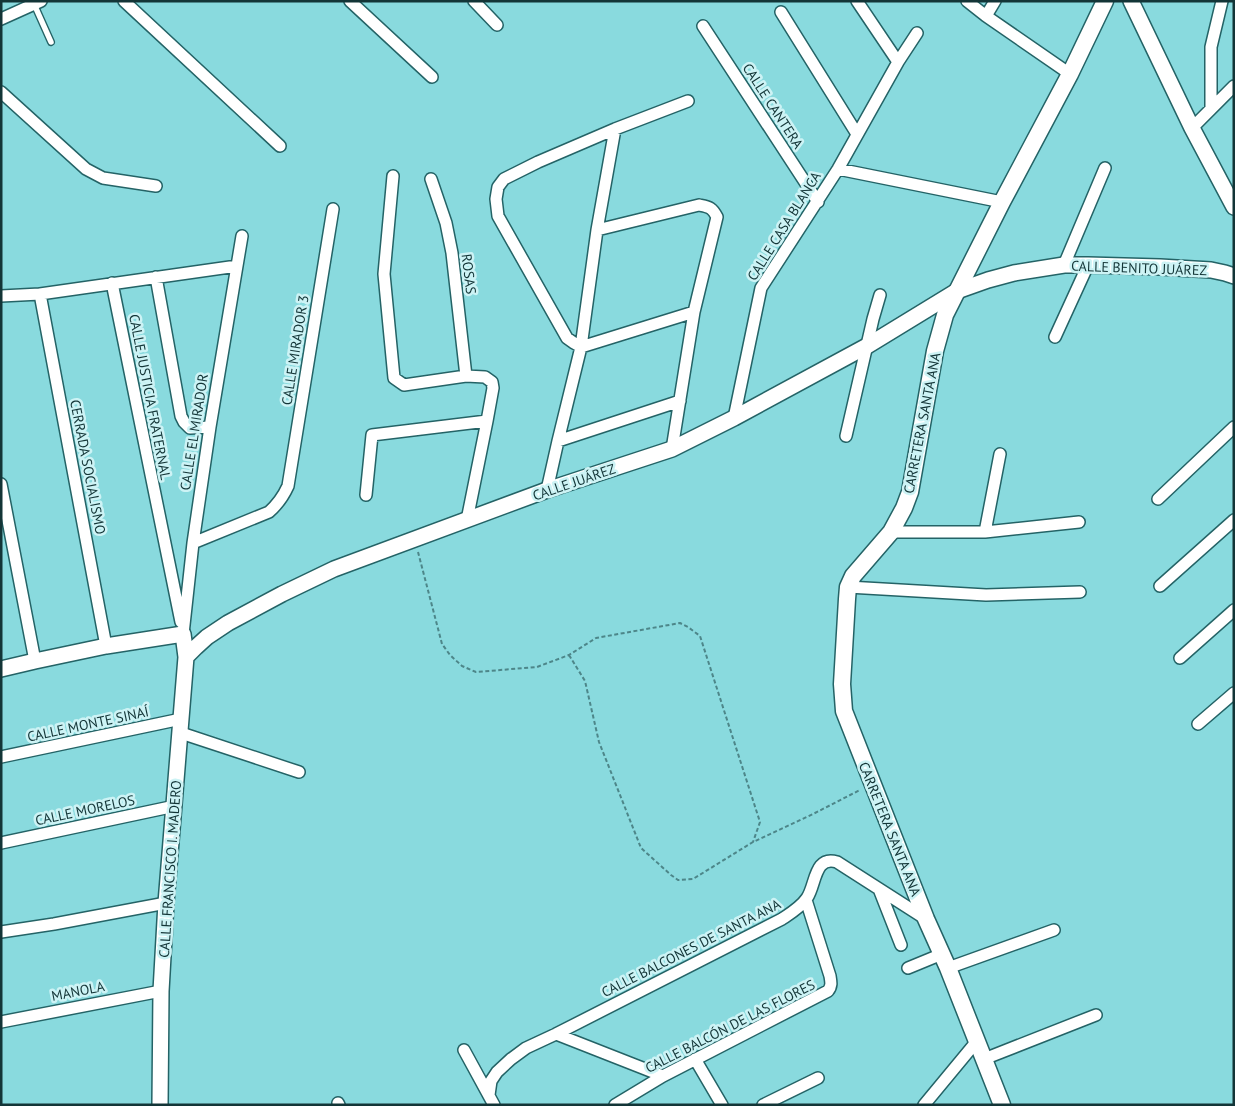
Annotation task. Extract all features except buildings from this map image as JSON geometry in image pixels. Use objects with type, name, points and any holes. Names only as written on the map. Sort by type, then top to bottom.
[{"type":"main road","name":"CARRETERA SANTA ANA","points":[[1002,1105],[844,711],[842,675],[848,587],[853,576],[891,532],[904,508],[910,492],[935,352],[946,315],[1002,202],[1070,74],[1105,1]]},
{"type":"street","points":[[124,1],[280,146]]},
{"type":"street","points":[[350,1],[432,77]]},
{"type":"street","points":[[474,1],[497,25]]},
{"type":"street","points":[[857,1],[898,62]]},
{"type":"street","points":[[967,1],[1070,74]]},
{"type":"street","points":[[986,16],[995,1]]},
{"type":"street","points":[[1132,1],[1192,128],[1229,187],[1234,207]]},
{"type":"street","points":[[1210,109],[1211,47],[1222,1]]},
{"type":"street","points":[[1,19],[38,3]]},
{"type":"street","points":[[781,12],[857,134]]},
{"type":"street","name":"CALLE CANTERA","points":[[703,26],[818,202]]},
{"type":"street","name":"CALLE CASA BLANCA","points":[[734,418],[761,288],[818,202],[898,62],[917,33]]},
{"type":"street","points":[[1192,128],[1234,86]]},
{"type":"street","points":[[1,92],[86,169],[103,178],[156,186]]},
{"type":"street","points":[[688,101],[615,129],[538,162],[504,179],[498,187],[496,199],[498,216],[567,338],[574,344],[581,347],[694,312]]},
{"type":"street","points":[[548,490],[581,347],[597,230],[615,129]]},
{"type":"street","points":[[1064,265],[1105,168]]},
{"type":"street","points":[[838,169],[1002,202]]},
{"type":"street","points":[[393,176],[384,274],[394,378],[404,385],[466,376],[486,377],[492,382],[493,388],[487,421],[466,520]]},
{"type":"street","name":"ROSAS","points":[[431,180],[446,223],[452,252],[466,376]]},
{"type":"street","points":[[597,230],[699,205],[714,210],[717,217],[694,312],[672,449]]},
{"type":"street","name":"CALLE MIRADOR 3","points":[[193,543],[269,512],[284,496],[288,486],[333,209]]},
{"type":"street","name":"CALLE EL MIRADOR","points":[[183,634],[193,543],[210,427],[242,236]]},
{"type":"street","name":"CALLE BENITO JUÁREZ","points":[[957,291],[1014,273],[1064,265],[1144,266],[1211,270],[1234,276]]},
{"type":"street","points":[[1055,337],[1088,265]]},
{"type":"street","points":[[1,296],[40,294],[237,266]]},
{"type":"street","points":[[156,277],[181,416],[190,428],[210,427]]},
{"type":"street","name":"CALLE JUSTICIA FRATERNAL","points":[[112,284],[183,634]]},
{"type":"street","name":"CALLE JUÁREZ","points":[[186,657],[207,637],[228,623],[334,569],[548,490],[672,449],[734,418],[867,346],[957,291]]},
{"type":"street","name":"CERRADA SOCIALISMO","points":[[40,294],[106,646]]},
{"type":"street","points":[[846,436],[880,295]]},
{"type":"street","points":[[558,441],[680,401]]},
{"type":"street","points":[[366,495],[372,435],[487,421]]},
{"type":"street","points":[[1158,499],[1234,427]]},
{"type":"street","points":[[985,532],[1000,454]]},
{"type":"street","points":[[1,484],[35,661]]},
{"type":"street","points":[[1160,586],[1234,520]]},
{"type":"street","points":[[891,532],[985,532],[1079,522]]},
{"type":"street","points":[[848,587],[986,595],[1080,592]]},
{"type":"street","points":[[1180,658],[1234,610]]},
{"type":"street","points":[[1,669],[106,646],[183,634]]},
{"type":"street","name":"CALLE FRANCISCO I. MADERO","points":[[160,1105],[161,990],[166,903],[186,657],[183,634]]},
{"type":"street","points":[[1198,724],[1234,693]]},
{"type":"street","points":[[181,726],[299,772]]},
{"type":"street","name":"CALLE MONTE SINAÍ","points":[[1,757],[181,726]]},
{"type":"street","name":"CALLE MORELOS","points":[[1,843],[175,806]]},
{"type":"street","points":[[806,900],[818,868],[828,861],[837,862],[926,919]]},
{"type":"street","points":[[879,889],[901,945]]},
{"type":"street","name":"CALLE BALCONES DE SANTA ANA","points":[[492,1100],[491,1081],[497,1072],[526,1048],[782,918],[796,910],[806,900]]},
{"type":"street","name":"CALLE BALCÓN DE LAS FLORES","points":[[615,1105],[663,1076],[825,994],[831,988],[832,983],[806,900]]},
{"type":"street","points":[[1,932],[166,903]]},
{"type":"street","points":[[908,968],[945,961],[1054,930]]},
{"type":"street","name":"MANOLA","points":[[1,1022],[161,990]]},
{"type":"street","points":[[984,1058],[1096,1016]]},
{"type":"street","points":[[556,1034],[663,1076]]},
{"type":"street","points":[[924,1105],[977,1041]]},
{"type":"street","points":[[464,1050],[492,1100]]},
{"type":"street","points":[[695,1059],[722,1105]]},
{"type":"street","points":[[763,1105],[818,1078]]},
{"type":"lane","points":[[38,3],[51,42]]},
{"type":"path","points":[[415,539],[442,644],[450,656],[462,666],[476,672],[537,667],[569,655],[596,638],[680,623],[700,636],[760,822],[753,842]]},
{"type":"path","points":[[569,655],[585,681],[600,742],[641,848],[678,880],[693,879],[753,842],[813,814],[872,783]]}]
